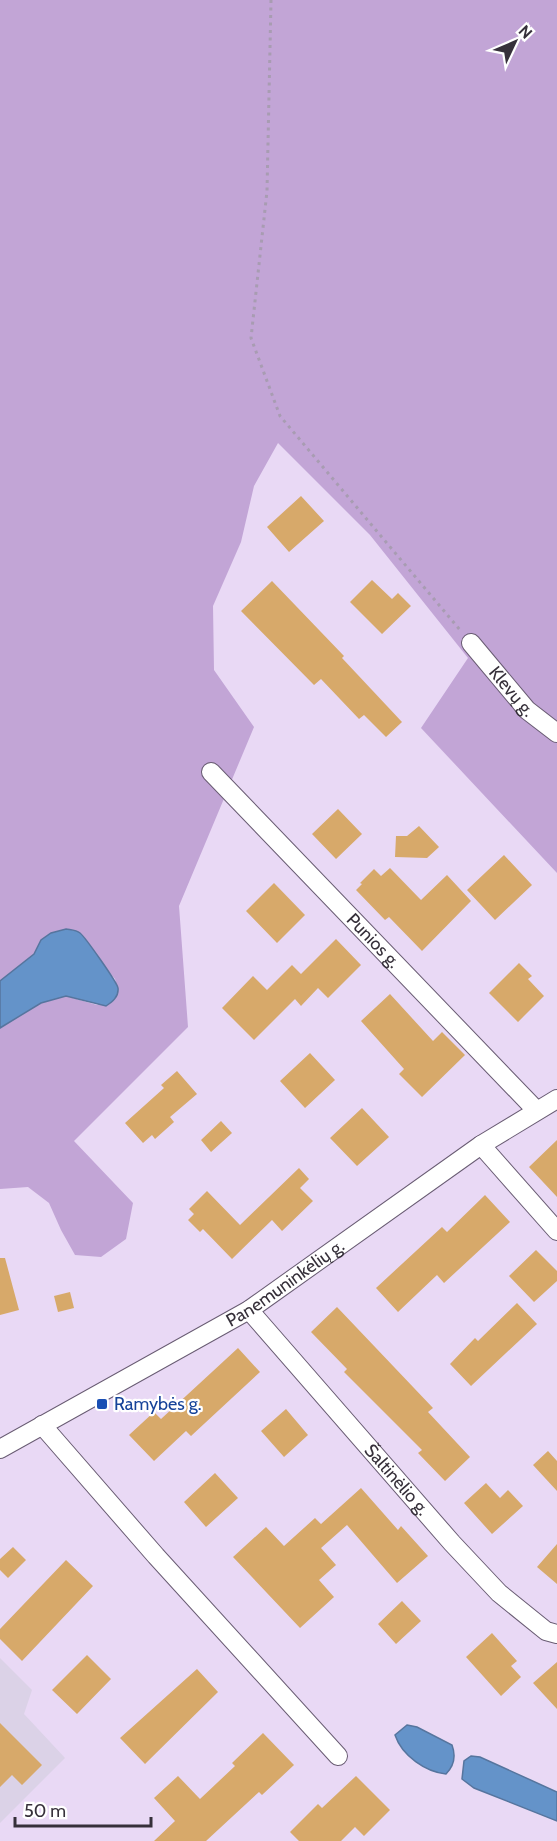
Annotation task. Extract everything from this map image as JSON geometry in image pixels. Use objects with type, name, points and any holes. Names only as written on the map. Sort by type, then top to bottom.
[{"type":"street","name":"Klevų g.","points":[[471,643],[527,710],[557,733]]},
{"type":"street","name":"Punios g.","points":[[211,772],[536,1110]]},
{"type":"street","name":"Panemuninkėlių g.","points":[[0,1449],[249,1310],[372,1225],[481,1145],[557,1099]]},
{"type":"street","points":[[481,1145],[557,1231]]},
{"type":"street","name":"Šaltinėlio g.","points":[[249,1310],[452,1543],[499,1593],[546,1630],[557,1634]]},
{"type":"street","points":[[42,1425],[156,1556],[338,1756]]},
{"type":"path","points":[[270,0],[267,190],[251,338],[280,416],[471,643]]},
{"type":"shaded area","points":[[0,0],[557,0],[557,873],[421,728],[468,658],[370,535],[278,443],[254,486],[241,542],[213,606],[214,670],[254,727],[179,906],[188,1027],[74,1141],[133,1203],[126,1239],[101,1257],[75,1255],[49,1203],[28,1187],[0,1189],[0,1028],[41,1003],[66,996],[97,1005],[118,990],[115,979],[84,937],[41,940],[34,954],[0,981]]},
{"type":"shaded area","points":[[0,1658],[32,1690],[24,1714],[65,1758],[0,1823]]},
{"type":"water","points":[[66,929],[80,933],[94,951],[118,988],[116,997],[106,1006],[66,996],[41,1003],[0,1028],[0,981],[34,954],[41,940],[51,933]]},
{"type":"water","points":[[407,1725],[417,1727],[452,1745],[454,1761],[446,1774],[423,1766],[403,1750],[395,1735]]},
{"type":"water","points":[[471,1756],[480,1757],[557,1792],[557,1821],[474,1788],[462,1779],[464,1761]]},
{"type":"building","points":[[301,496],[324,521],[289,552],[267,527]]},
{"type":"building","points":[[372,580],[392,599],[398,593],[411,606],[382,634],[350,602]]},
{"type":"building","points":[[272,581],[344,656],[342,658],[402,722],[386,737],[364,715],[359,719],[321,679],[314,685],[241,611]]},
{"type":"building","points":[[338,809],[362,834],[336,859],[312,834]]},
{"type":"building","points":[[419,826],[439,847],[427,858],[395,857],[396,836],[407,836]]},
{"type":"building","points":[[504,855],[532,885],[495,920],[467,890]]},
{"type":"building","points":[[390,868],[421,900],[447,875],[471,901],[422,951],[389,917],[385,920],[356,890],[374,869],[381,876]]},
{"type":"building","points":[[274,883],[305,915],[277,943],[246,911]]},
{"type":"building","points":[[336,939],[361,965],[328,998],[318,988],[301,1006],[295,999],[254,1040],[222,1008],[253,976],[267,990],[292,965],[301,974]]},
{"type":"building","points":[[519,963],[532,976],[528,979],[544,996],[518,1022],[489,993]]},
{"type":"building","points":[[390,994],[433,1041],[442,1032],[465,1055],[422,1097],[399,1074],[404,1069],[361,1021]]},
{"type":"building","points":[[310,1053],[335,1080],[305,1108],[280,1081]]},
{"type":"building","points":[[177,1071],[197,1094],[170,1117],[174,1122],[155,1139],[152,1135],[143,1143],[125,1123],[164,1088],[161,1085]]},
{"type":"building","points":[[362,1108],[389,1137],[357,1166],[330,1138]]},
{"type":"building","points":[[221,1121],[232,1133],[211,1152],[201,1140]]},
{"type":"building","points":[[557,1140],[557,1197],[529,1167]]},
{"type":"building","points":[[299,1168],[309,1179],[300,1188],[313,1201],[282,1231],[272,1220],[232,1259],[203,1229],[200,1232],[188,1220],[194,1214],[189,1209],[207,1191],[240,1225]]},
{"type":"building","points":[[485,1195],[510,1222],[444,1283],[437,1275],[398,1312],[376,1288],[442,1227],[447,1232]]},
{"type":"building","points":[[536,1250],[557,1271],[557,1281],[534,1302],[509,1276]]},
{"type":"building","points":[[0,1258],[5,1258],[19,1310],[0,1315]]},
{"type":"building","points":[[70,1292],[74,1308],[58,1312],[54,1296]]},
{"type":"building","points":[[517,1303],[537,1324],[471,1386],[450,1364],[475,1338],[478,1341]]},
{"type":"building","points":[[337,1307],[433,1408],[428,1412],[470,1457],[445,1481],[418,1453],[422,1450],[344,1372],[347,1369],[311,1332]]},
{"type":"building","points":[[238,1348],[260,1372],[191,1436],[186,1431],[154,1461],[129,1435],[154,1412],[161,1419]]},
{"type":"building","points":[[286,1409],[308,1435],[284,1457],[261,1431]]},
{"type":"building","points":[[548,1451],[557,1461],[557,1491],[533,1465]]},
{"type":"building","points":[[215,1473],[238,1498],[206,1527],[184,1502]]},
{"type":"building","points":[[486,1483],[500,1498],[508,1490],[523,1506],[492,1534],[464,1503]]},
{"type":"building","points":[[361,1488],[398,1530],[401,1526],[428,1556],[397,1583],[347,1525],[321,1548],[336,1565],[319,1580],[334,1597],[300,1628],[233,1557],[266,1527],[284,1546],[315,1518],[321,1524]]},
{"type":"building","points":[[557,1544],[557,1584],[537,1567]]},
{"type":"building","points":[[13,1547],[26,1560],[8,1578],[0,1570],[0,1559]]},
{"type":"building","points":[[66,1560],[93,1586],[22,1661],[0,1639],[0,1629]]},
{"type":"building","points":[[402,1601],[421,1621],[396,1644],[378,1624]]},
{"type":"building","points":[[492,1633],[517,1661],[511,1666],[521,1677],[501,1696],[466,1657]]},
{"type":"building","points":[[87,1655],[111,1679],[77,1714],[52,1690]]},
{"type":"building","points":[[557,1662],[557,1709],[533,1683]]},
{"type":"building","points":[[197,1669],[218,1692],[145,1764],[120,1738]]},
{"type":"building","points":[[0,1723],[42,1765],[22,1785],[12,1775],[0,1787]]},
{"type":"building","points":[[263,1733],[294,1765],[262,1795],[259,1792],[206,1841],[154,1841],[175,1821],[154,1798],[178,1776],[200,1799],[235,1766],[232,1763]]},
{"type":"building","points":[[356,1776],[390,1810],[364,1836],[355,1827],[341,1841],[299,1841],[290,1832],[318,1804],[322,1808]]},
{"type":"place","name":"Ramybės g.","points":[[102,1404]]}]
